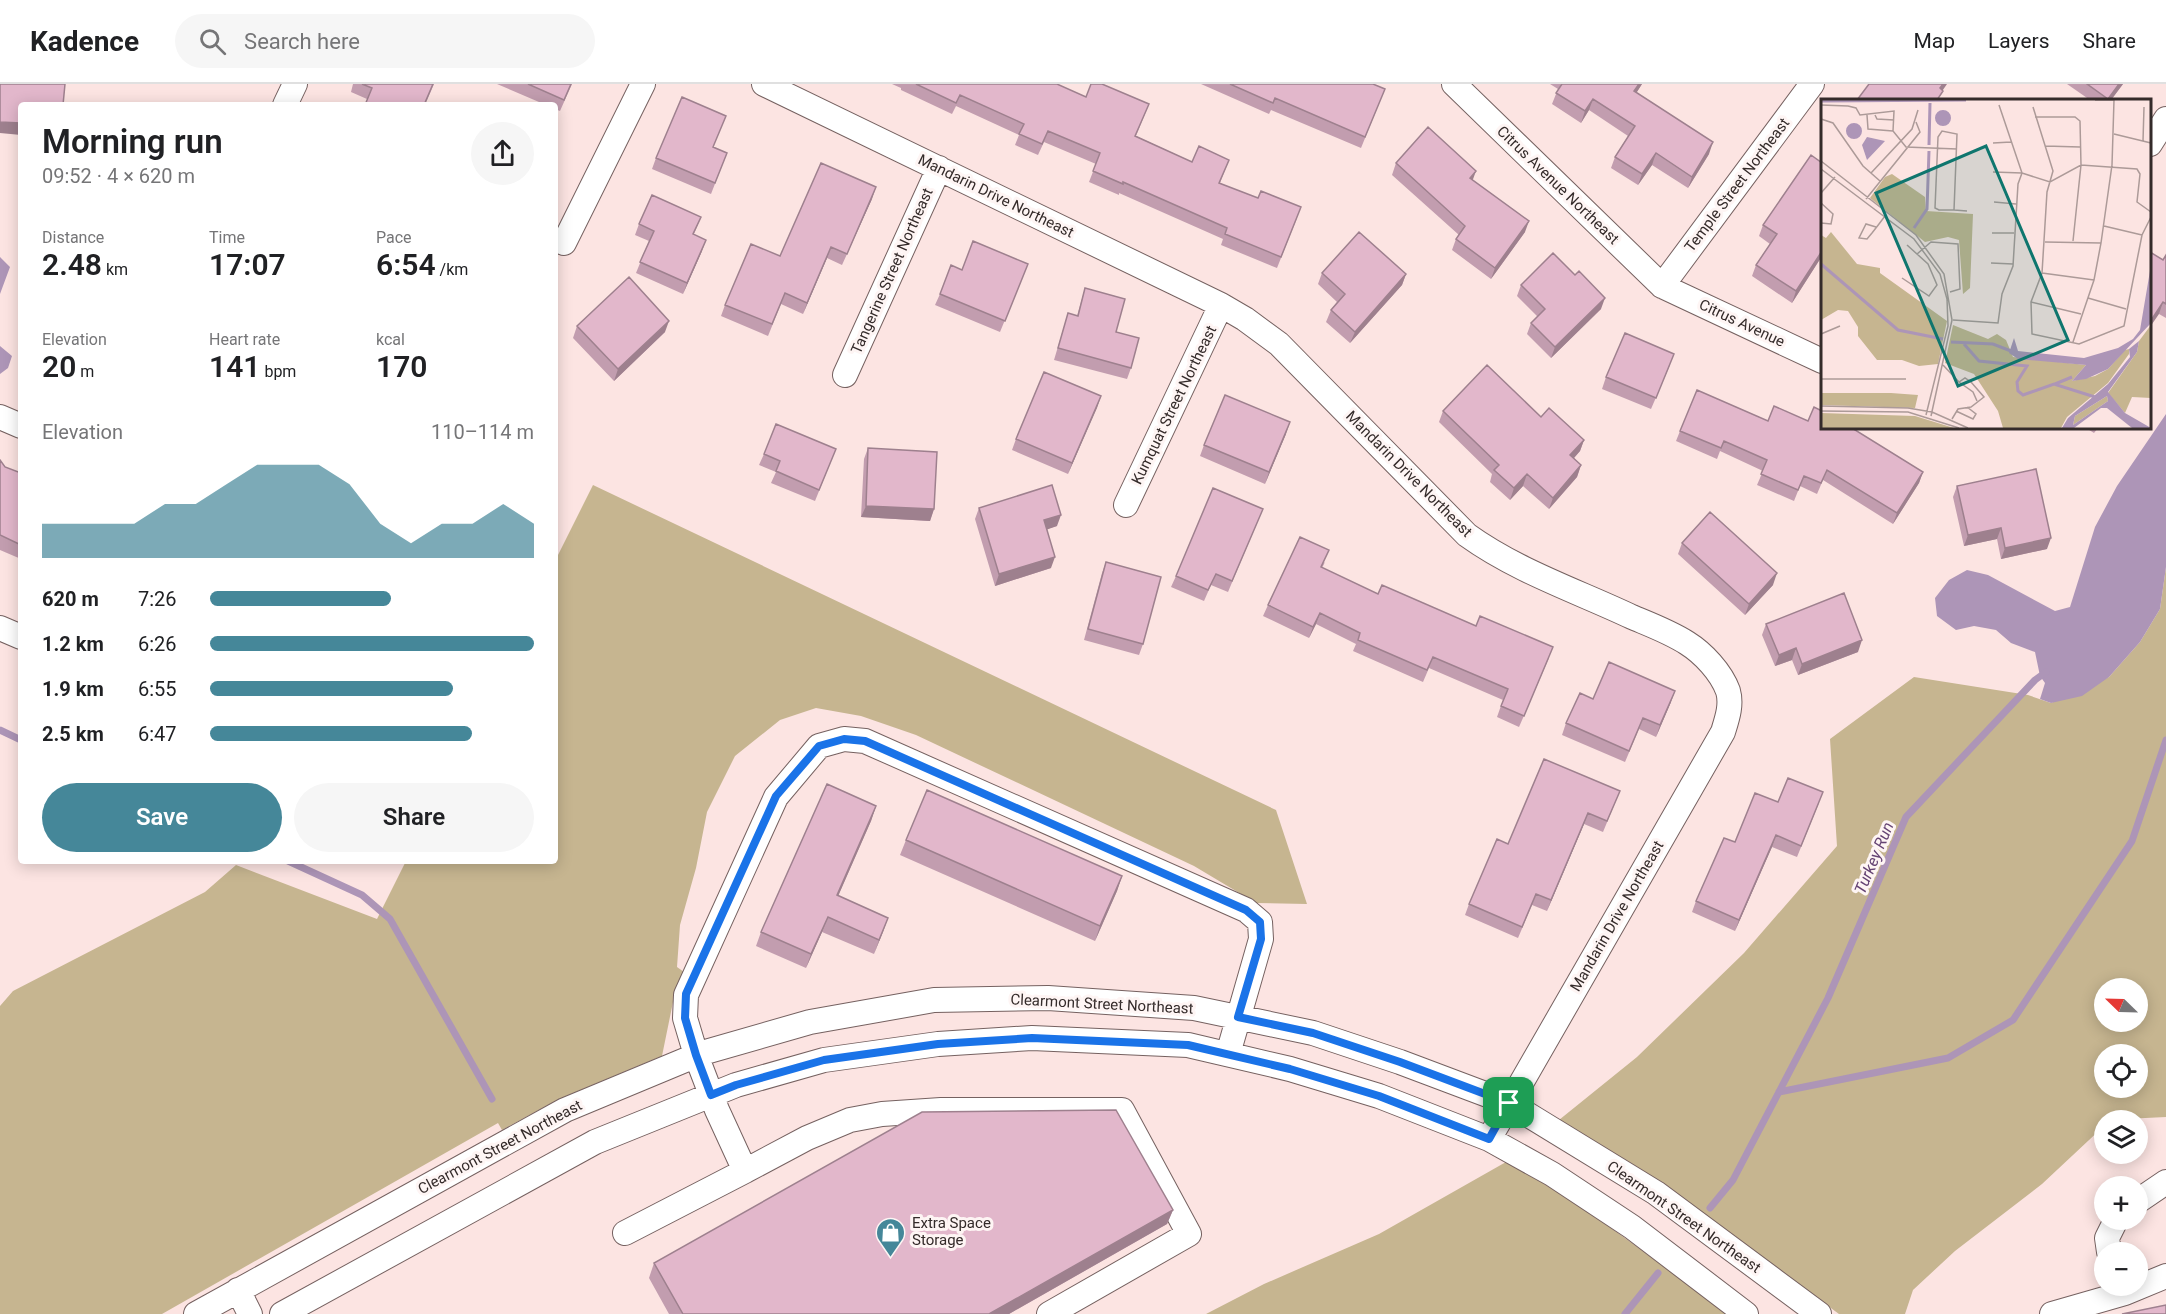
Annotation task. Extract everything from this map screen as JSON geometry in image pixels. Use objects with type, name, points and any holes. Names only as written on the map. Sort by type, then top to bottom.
[{"type":"street","points":[[286,102],[295,84]]},
{"type":"street","points":[[564,243],[643,84]]},
{"type":"street","name":"Mandarin Drive Northeast","points":[[764,84],[1221,305],[1245,319],[1279,344],[1467,535],[1486,549],[1525,569],[1688,643],[1713,667],[1728,691],[1729,714],[1712,753],[1489,1139]]},
{"type":"street","name":"Citrus Avenue Northeast","points":[[1454,84],[1662,286]]},
{"type":"street","name":"Temple Street Northeast","points":[[1662,286],[1812,84]]},
{"type":"street","points":[[2151,142],[2166,119]]},
{"type":"street","name":"Tangerine Street Northeast","points":[[845,375],[939,168]]},
{"type":"street","name":"Citrus Avenue","points":[[1662,286],[1821,361]]},
{"type":"street","name":"Kumquat Street Northeast","points":[[1126,505],[1221,305]]},
{"type":"street","points":[[0,417],[18,425]]},
{"type":"street","points":[[0,628],[18,636]]},
{"type":"street","points":[[745,1171],[696,1055],[685,1018],[686,994],[776,796],[819,746],[844,739],[865,741],[1246,910],[1260,922],[1261,939],[1228,1054]]},
{"type":"street","name":"Clearmont Street Northeast","points":[[196,1314],[565,1110],[696,1055],[810,1022],[934,1000],[1048,998],[1194,1008],[1313,1033],[1400,1062],[1509,1103],[1656,1193],[1819,1314]]},
{"type":"street","points":[[282,1314],[595,1142],[736,1085],[824,1060],[938,1044],[1032,1038],[1188,1045],[1290,1069],[1379,1096],[1489,1139],[1552,1174],[1632,1227],[1746,1314]]},
{"type":"street","points":[[625,1233],[807,1138],[850,1120],[882,1114],[941,1110],[1122,1110],[1189,1234],[1049,1314]]},
{"type":"street","points":[[2148,1194],[2166,1182]]},
{"type":"street","points":[[2148,1281],[2166,1276]]},
{"type":"street","points":[[238,1290],[250,1314]]},
{"type":"street","points":[[2052,1314],[2103,1296]]},
{"type":"shaded area","points":[[0,257],[10,267],[0,294]]},
{"type":"shaded area","points":[[0,346],[12,356],[8,368],[0,374]]},
{"type":"shaded area","points":[[2166,414],[2166,567],[2160,609],[2140,642],[2109,677],[2082,696],[2051,703],[2040,699],[2045,683],[2040,676],[2035,652],[2011,643],[1996,630],[1974,626],[1956,630],[1937,616],[1935,598],[1949,580],[1967,570],[1988,575],[2055,611],[2070,607],[2095,527],[2117,486]]},
{"type":"shaded area","points":[[593,485],[1276,810],[1307,904],[1256,903],[1194,866],[916,735],[861,716],[816,708],[780,720],[735,756],[707,812],[696,868],[680,925],[677,967],[684,972],[673,1002],[662,1056],[559,1099],[502,1130],[498,1123],[162,1314],[0,1314],[0,1006],[13,991],[205,892],[236,865],[377,919],[404,864],[558,864],[558,555]]},
{"type":"shaded area","points":[[2166,567],[2166,1117],[2148,1118],[2148,1110],[2094,1110],[2094,1135],[2042,1184],[1955,1251],[1913,1290],[1905,1314],[1839,1314],[1664,1185],[1559,1120],[1637,1057],[1744,953],[1837,846],[1830,739],[1914,677],[2028,695],[2051,703],[2109,677],[2140,642],[2160,609]]},
{"type":"shaded area","points":[[1506,1162],[1592,1214],[1726,1314],[1206,1314],[1264,1284],[1379,1234]]},
{"type":"building","points":[[0,84],[65,84],[63,102],[18,102],[18,123],[0,122]]},
{"type":"building","points":[[362,84],[433,84],[425,102],[366,102],[372,88]]},
{"type":"building","points":[[528,84],[571,84],[564,100]]},
{"type":"building","points":[[916,84],[1057,84],[1086,97],[1091,84],[1102,84],[1149,104],[1135,136],[1192,162],[1199,146],[1229,160],[1219,183],[1258,198],[1261,191],[1301,207],[1281,257],[1225,234],[1227,228],[1093,171],[1100,153],[1048,131],[1042,144],[1019,134],[1024,124],[960,95],[956,103]]},
{"type":"building","points":[[1230,84],[1373,84],[1385,89],[1365,137],[1275,98],[1273,103]]},
{"type":"building","points":[[1562,84],[1639,84],[1634,91],[1713,142],[1692,177],[1656,153],[1642,174],[1615,157],[1635,126],[1593,99],[1585,111],[1556,93]]},
{"type":"building","points":[[1869,84],[1943,84],[1940,88],[1943,91],[1938,99],[1858,99]]},
{"type":"building","points":[[2087,84],[2119,84],[2108,99]]},
{"type":"building","points":[[682,97],[726,116],[713,147],[727,153],[715,183],[656,158]]},
{"type":"building","points":[[1428,127],[1476,171],[1470,178],[1529,221],[1495,268],[1456,239],[1465,226],[1396,163]]},
{"type":"building","points":[[1811,155],[1821,162],[1821,253],[1796,291],[1756,265],[1777,234],[1763,225]]},
{"type":"building","points":[[821,163],[876,187],[847,254],[831,247],[807,303],[785,293],[772,324],[725,305],[751,244],[780,256]]},
{"type":"building","points":[[652,195],[701,217],[693,234],[706,240],[687,283],[640,262],[654,231],[639,224]]},
{"type":"building","points":[[1359,232],[1406,274],[1355,332],[1331,310],[1345,294],[1322,273]]},
{"type":"building","points":[[973,241],[1028,264],[1005,321],[940,294],[951,265],[962,270]]},
{"type":"building","points":[[1553,253],[1575,275],[1579,271],[1605,298],[1555,347],[1531,323],[1545,309],[1521,285]]},
{"type":"building","points":[[2151,253],[2163,260],[2166,255],[2166,304],[2163,302],[2151,320]]},
{"type":"building","points":[[629,277],[669,321],[618,369],[577,326]]},
{"type":"building","points":[[1085,288],[1125,299],[1116,332],[1139,338],[1131,368],[1058,348],[1068,313],[1078,316]]},
{"type":"building","points":[[1625,333],[1674,354],[1656,398],[1606,377]]},
{"type":"building","points":[[1487,365],[1541,417],[1549,408],[1584,440],[1570,455],[1581,465],[1553,498],[1527,474],[1514,488],[1494,470],[1499,465],[1443,411]]},
{"type":"building","points":[[1044,372],[1101,396],[1072,463],[1016,439]]},
{"type":"building","points":[[1697,390],[1768,421],[1774,406],[1808,421],[1814,407],[1821,410],[1821,429],[1854,429],[1923,472],[1897,513],[1827,470],[1821,483],[1804,476],[1798,490],[1761,474],[1767,460],[1724,441],[1721,448],[1680,431]]},
{"type":"building","points":[[1225,395],[1290,422],[1269,472],[1204,445]]},
{"type":"building","points":[[776,424],[836,449],[819,490],[776,471],[780,461],[764,454]]},
{"type":"building","points":[[868,448],[937,452],[934,509],[866,506]]},
{"type":"building","points":[[0,460],[5,467],[18,472],[18,544],[0,535]]},
{"type":"building","points":[[2036,469],[2051,538],[2005,548],[2001,528],[1968,535],[1957,486]]},
{"type":"building","points":[[1052,485],[1061,515],[1044,520],[1055,557],[999,574],[979,508]]},
{"type":"building","points":[[1213,488],[1263,509],[1232,581],[1216,574],[1208,590],[1176,576]]},
{"type":"building","points":[[1710,512],[1777,573],[1749,604],[1682,543]]},
{"type":"building","points":[[1300,537],[1329,550],[1321,567],[1378,594],[1382,585],[1476,626],[1480,616],[1553,647],[1524,716],[1501,706],[1508,689],[1433,657],[1427,670],[1358,640],[1360,633],[1320,613],[1313,627],[1268,605]]},
{"type":"building","points":[[1106,562],[1161,577],[1143,644],[1088,629]]},
{"type":"building","points":[[1844,593],[1862,640],[1802,664],[1796,648],[1779,655],[1766,624]]},
{"type":"building","points":[[1609,662],[1675,691],[1660,725],[1643,718],[1629,751],[1566,723],[1580,693],[1593,699]]},
{"type":"building","points":[[1544,759],[1620,791],[1607,821],[1588,813],[1551,900],[1536,894],[1522,927],[1469,904],[1497,839],[1508,844]]},
{"type":"building","points":[[1788,778],[1823,792],[1801,846],[1776,835],[1739,920],[1696,901],[1724,838],[1735,842],[1755,793],[1778,802]]},
{"type":"building","points":[[827,784],[876,806],[837,895],[888,918],[879,940],[828,917],[811,954],[761,932]]},
{"type":"building","points":[[927,790],[1122,876],[1100,926],[906,840]]},
{"type":"building","points":[[1116,1110],[1173,1210],[989,1314],[683,1314],[654,1263],[922,1112]]},
{"type":"building","points":[[2166,1305],[2166,1314],[2122,1314]]},
{"type":"waterway","name":"Turkey Run","points":[[1710,1208],[1733,1180],[1828,998],[1906,817],[2035,680],[2046,672]]},
{"type":"waterway","points":[[0,730],[18,739]]},
{"type":"waterway","points":[[1779,1092],[1948,1058],[2013,1020],[2132,841],[2166,740]]},
{"type":"waterway","points":[[295,864],[362,895],[390,919],[492,1099]]},
{"type":"waterway","name":"Turkey Run","points":[[1625,1314],[1658,1273]]},
{"type":"place","name":"Extra Space Storage","points":[[891,1258]]},
{"type":"route","points":[[844,739],[865,741],[1246,910],[1260,922],[1261,939],[1238,1017],[1313,1033],[1400,1062],[1509,1103],[1489,1139],[1379,1096],[1290,1069],[1188,1045],[1032,1038],[938,1044],[824,1060],[736,1085],[711,1095],[685,1018],[686,994],[776,796],[819,746],[844,739]]}]
